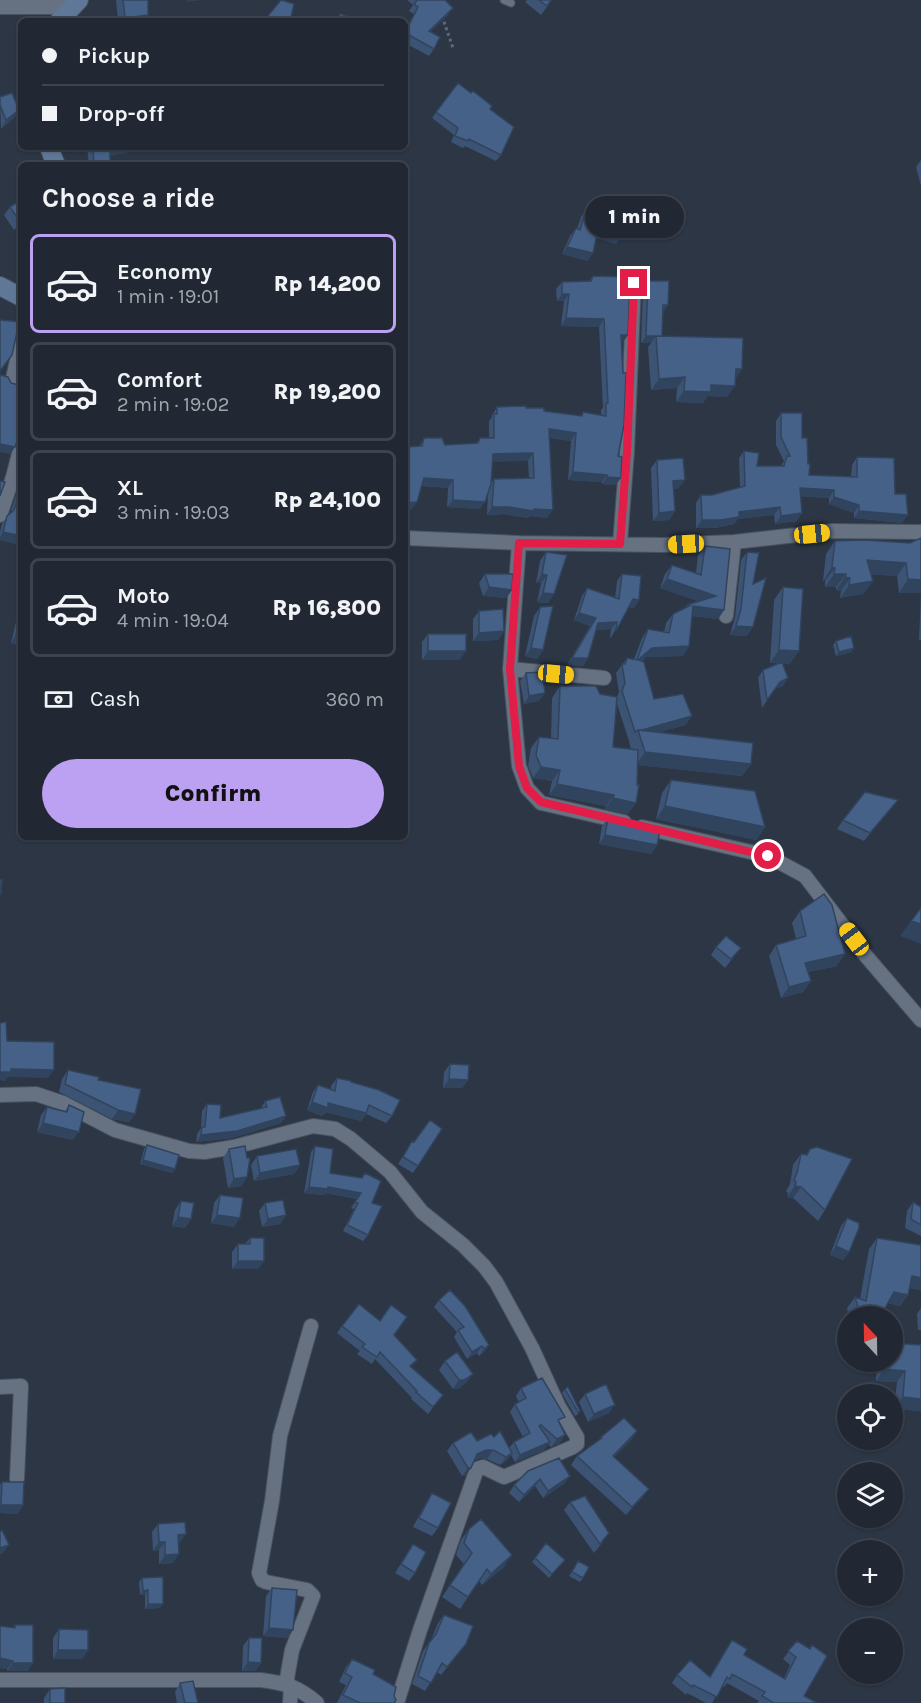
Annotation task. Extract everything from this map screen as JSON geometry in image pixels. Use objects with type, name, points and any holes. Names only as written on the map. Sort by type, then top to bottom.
[{"type":"street","points":[[0,7],[75,4]]},
{"type":"street","points":[[62,18],[75,4]]},
{"type":"street","points":[[620,544],[626,473],[634,283]]},
{"type":"street","points":[[0,286],[18,295]]},
{"type":"street","points":[[12,383],[18,356]]},
{"type":"street","points":[[0,471],[17,479],[0,515]]},
{"type":"street","points":[[408,538],[519,543],[662,545],[734,542],[832,531],[921,532]]},
{"type":"street","points":[[726,616],[734,542]]},
{"type":"street","points":[[519,543],[510,669],[519,766],[527,788],[541,802],[768,856],[805,876],[866,956],[921,1020]]},
{"type":"street","points":[[510,669],[604,678]]},
{"type":"street","points":[[0,1095],[36,1094],[63,1103],[115,1130],[189,1151],[204,1152],[234,1147],[313,1126],[335,1129],[351,1139],[390,1172],[422,1212],[463,1245],[496,1282],[532,1348],[558,1405],[577,1437],[577,1444],[573,1448],[504,1477],[483,1467],[477,1469],[423,1620],[397,1703]]},
{"type":"street","points":[[290,1703],[292,1650],[313,1596],[307,1590],[266,1582],[260,1573],[280,1436],[311,1326]]},
{"type":"street","points":[[0,1387],[21,1386],[17,1479]]},
{"type":"street","points":[[0,1680],[250,1680],[289,1685],[307,1694],[317,1703]]},
{"type":"path","points":[[440,11],[453,48]]},
{"type":"building","points":[[123,0],[148,0],[148,15],[125,18]]},
{"type":"building","points":[[281,0],[294,4],[291,18],[267,17]]},
{"type":"building","points":[[417,0],[445,0],[453,8],[429,31],[440,37],[434,49],[408,35],[408,27],[418,7],[414,4]]},
{"type":"building","points":[[539,0],[551,0],[547,6]]},
{"type":"building","points":[[340,14],[353,18],[339,18]]},
{"type":"building","points":[[458,83],[471,93],[473,91],[492,106],[490,109],[514,127],[501,155],[469,139],[468,141],[455,136],[458,128],[436,112]]},
{"type":"building","points":[[12,93],[18,108],[18,111],[6,120],[0,105],[0,97]]},
{"type":"building","points":[[93,150],[110,150],[110,162],[94,162]]},
{"type":"building","points":[[18,202],[18,219],[10,207]]},
{"type":"building","points":[[586,210],[607,216],[608,213],[627,220],[621,236],[598,229],[593,253],[567,247],[576,228],[580,230]]},
{"type":"building","points":[[593,276],[630,277],[628,335],[621,335],[623,373],[626,373],[624,425],[618,456],[622,457],[621,478],[573,472],[576,433],[549,429],[553,510],[534,509],[533,511],[492,507],[494,479],[534,478],[533,453],[493,454],[491,484],[485,502],[453,500],[453,480],[424,478],[417,502],[408,503],[408,447],[422,446],[424,438],[442,438],[445,445],[478,443],[480,438],[494,438],[494,414],[497,414],[497,407],[526,406],[526,408],[544,408],[544,411],[582,416],[583,412],[606,416],[606,403],[608,403],[604,319],[566,318],[569,294],[562,294],[562,282],[591,281]]},
{"type":"building","points":[[648,281],[669,281],[668,305],[663,305],[662,336],[646,336]]},
{"type":"building","points":[[0,320],[18,322],[12,355],[0,371]]},
{"type":"building","points":[[656,336],[743,338],[742,369],[736,369],[735,386],[711,385],[711,392],[684,391],[685,377],[659,379]]},
{"type":"building","points":[[0,375],[8,377],[11,383],[18,385],[18,438],[15,447],[0,444]]},
{"type":"building","points":[[781,413],[802,413],[802,438],[807,438],[809,475],[857,477],[857,457],[894,458],[895,494],[906,494],[908,515],[859,511],[859,505],[834,497],[834,490],[800,488],[802,513],[781,516],[780,507],[739,512],[739,517],[721,520],[702,520],[701,495],[712,495],[745,486],[744,451],[759,453],[757,466],[784,466],[787,456],[790,456],[781,437]]},
{"type":"building","points":[[683,458],[685,480],[673,481],[675,511],[659,513],[657,460]]},
{"type":"building","points":[[0,481],[5,482],[0,496]]},
{"type":"building","points":[[18,498],[18,535],[3,532],[7,516],[14,510]]},
{"type":"building","points":[[921,538],[921,580],[908,579],[906,563],[867,560],[873,581],[849,585],[850,578],[845,577],[846,574],[834,574],[835,568],[832,567],[835,541],[910,543]]},
{"type":"building","points":[[705,546],[730,549],[724,610],[693,606],[689,646],[652,648],[638,660],[644,662],[654,699],[683,694],[692,716],[635,732],[622,691],[625,683],[622,664],[625,664],[627,658],[637,660],[648,629],[669,633],[673,614],[691,605],[687,605],[716,596],[667,579],[672,565],[701,575]]},
{"type":"building","points":[[546,552],[567,555],[554,594],[543,593],[547,575],[542,574]]},
{"type":"building","points":[[747,552],[759,553],[753,584],[766,578],[753,627],[736,626],[741,609]]},
{"type":"building","points":[[485,574],[513,574],[512,590],[489,587]]},
{"type":"building","points":[[622,574],[641,576],[639,600],[633,599],[616,631],[617,622],[598,623],[588,658],[572,658],[596,618],[579,613],[587,588],[619,599]]},
{"type":"building","points":[[783,587],[803,589],[799,651],[779,650]]},
{"type":"building","points":[[553,606],[543,650],[531,648],[540,607]]},
{"type":"building","points":[[503,609],[504,631],[479,633],[479,611]]},
{"type":"building","points":[[428,634],[466,634],[466,651],[428,651]]},
{"type":"building","points":[[851,636],[854,648],[839,652],[836,641]]},
{"type":"building","points":[[782,662],[788,678],[780,682],[767,700],[763,670]]},
{"type":"building","points":[[542,672],[545,693],[529,696],[526,673]]},
{"type":"building","points":[[560,686],[596,686],[600,694],[617,697],[613,747],[638,750],[637,785],[639,785],[636,803],[613,798],[614,795],[557,784],[560,770],[541,767],[536,755],[539,737],[558,739]]},
{"type":"building","points":[[638,730],[753,743],[751,764],[645,752]]},
{"type":"building","points":[[671,780],[755,791],[765,827],[665,806]]},
{"type":"building","points":[[865,792],[898,800],[870,833],[843,820]]},
{"type":"building","points":[[608,818],[660,830],[657,845],[605,835]]},
{"type":"building","points":[[824,894],[832,905],[845,954],[805,963],[811,981],[789,987],[776,945],[806,936],[800,911]]},
{"type":"building","points":[[921,908],[921,924],[911,921]]},
{"type":"building","points":[[726,936],[741,948],[731,959],[716,947]]},
{"type":"building","points":[[6,1022],[7,1041],[54,1042],[54,1070],[11,1069],[11,1072],[0,1072],[0,1023]]},
{"type":"building","points":[[450,1064],[469,1065],[468,1080],[449,1079]]},
{"type":"building","points":[[68,1070],[99,1077],[98,1080],[141,1089],[135,1114],[118,1110],[65,1084]]},
{"type":"building","points":[[337,1078],[379,1090],[400,1100],[392,1116],[369,1105],[366,1113],[328,1103],[328,1108],[312,1102],[318,1085],[335,1091]]},
{"type":"building","points":[[280,1097],[286,1116],[237,1131],[201,1135],[202,1127],[205,1127],[207,1104],[221,1105],[220,1118],[267,1107],[265,1101]]},
{"type":"building","points":[[69,1105],[84,1112],[79,1132],[43,1123],[47,1107],[67,1112]]},
{"type":"building","points":[[430,1120],[442,1129],[418,1166],[403,1157],[412,1141],[414,1142]]},
{"type":"building","points":[[147,1145],[179,1155],[175,1169],[143,1160]]},
{"type":"building","points":[[245,1146],[247,1158],[250,1158],[247,1177],[234,1179],[229,1149]]},
{"type":"building","points":[[315,1146],[333,1149],[330,1173],[362,1178],[365,1173],[381,1181],[372,1203],[382,1206],[368,1235],[347,1225],[358,1203],[355,1202],[361,1193],[328,1187],[328,1189],[309,1187]]},
{"type":"building","points":[[817,1147],[852,1159],[825,1210],[801,1187],[795,1186],[794,1180],[801,1154],[807,1155],[810,1149]]},
{"type":"building","points":[[296,1149],[300,1165],[260,1173],[257,1156]]},
{"type":"building","points":[[220,1195],[243,1198],[240,1218],[217,1215]]},
{"type":"building","points":[[283,1200],[286,1215],[268,1219],[265,1203]]},
{"type":"building","points":[[181,1201],[194,1203],[191,1219],[178,1217]]},
{"type":"building","points":[[913,1202],[921,1207],[921,1225],[911,1219]]},
{"type":"building","points":[[847,1218],[859,1223],[849,1252],[836,1246]]},
{"type":"building","points":[[250,1238],[264,1238],[264,1261],[238,1261],[238,1244],[250,1244]]},
{"type":"building","points":[[877,1238],[921,1245],[921,1278],[912,1276],[908,1295],[894,1292],[886,1306],[858,1306],[855,1297],[866,1301]]},
{"type":"building","points":[[450,1290],[465,1306],[489,1345],[484,1349],[482,1346],[472,1352],[458,1330],[464,1327],[439,1300]]},
{"type":"building","points":[[359,1304],[380,1321],[391,1305],[407,1317],[394,1335],[417,1360],[410,1366],[443,1395],[433,1407],[416,1392],[380,1352],[377,1357],[362,1347],[365,1344],[342,1326]]},
{"type":"building","points":[[903,1344],[921,1345],[921,1399],[903,1397],[905,1371],[903,1371]]},
{"type":"building","points":[[457,1352],[473,1374],[464,1380],[459,1380],[445,1361]]},
{"type":"building","points":[[542,1378],[565,1417],[558,1420],[565,1435],[557,1439],[541,1425],[539,1426],[550,1442],[520,1455],[514,1442],[530,1433],[515,1404],[526,1398],[521,1388]]},
{"type":"building","points":[[606,1384],[615,1405],[594,1414],[585,1394]]},
{"type":"building","points":[[568,1387],[580,1411],[578,1412],[565,1389]]},
{"type":"building","points":[[624,1418],[637,1431],[613,1456],[649,1489],[632,1507],[577,1456]]},
{"type":"building","points":[[500,1431],[512,1453],[506,1457],[493,1450],[486,1450],[477,1454],[471,1468],[468,1468],[453,1443],[471,1432],[477,1441],[491,1434],[494,1437]]},
{"type":"building","points":[[559,1458],[570,1476],[548,1491],[540,1479],[524,1495],[514,1485],[528,1471]]},
{"type":"building","points":[[2,1482],[24,1482],[23,1505],[1,1505]]},
{"type":"building","points":[[432,1493],[451,1503],[438,1528],[419,1518]]},
{"type":"building","points":[[585,1496],[609,1533],[600,1544],[570,1502]]},
{"type":"building","points":[[481,1519],[512,1555],[491,1574],[487,1569],[468,1597],[450,1585],[472,1553],[464,1543],[469,1529]]},
{"type":"building","points":[[185,1522],[186,1534],[178,1535],[179,1554],[165,1555],[165,1542],[159,1542],[158,1524]]},
{"type":"building","points":[[2,1530],[9,1545],[0,1548],[0,1532]]},
{"type":"building","points":[[546,1543],[565,1560],[552,1574],[535,1558]]},
{"type":"building","points":[[413,1544],[426,1552],[415,1573],[401,1564]]},
{"type":"building","points":[[578,1561],[589,1567],[583,1578],[572,1572]]},
{"type":"building","points":[[163,1577],[163,1604],[148,1604],[148,1590],[143,1591],[142,1578]]},
{"type":"building","points":[[272,1588],[297,1590],[293,1630],[269,1628]]},
{"type":"building","points":[[444,1615],[473,1626],[466,1644],[447,1667],[442,1663],[431,1683],[418,1676],[429,1643],[436,1634]]},
{"type":"building","points":[[15,1625],[33,1625],[33,1663],[13,1663],[13,1661],[0,1658],[0,1626],[15,1628]]},
{"type":"building","points":[[59,1629],[88,1630],[88,1650],[58,1650]]},
{"type":"building","points":[[249,1638],[262,1638],[261,1663],[248,1662]]},
{"type":"building","points":[[732,1640],[747,1649],[744,1655],[785,1679],[796,1657],[788,1651],[797,1641],[810,1649],[812,1645],[827,1656],[804,1696],[817,1703],[774,1703],[762,1696],[765,1692],[732,1674],[730,1679],[727,1677],[717,1697],[693,1685],[692,1687],[677,1675],[690,1660],[710,1677]]},
{"type":"building","points":[[352,1659],[375,1670],[373,1674],[396,1687],[394,1703],[360,1703],[343,1695],[352,1677],[345,1673]]},
{"type":"building","points":[[193,1681],[198,1703],[185,1703],[180,1683]]},
{"type":"building","points":[[65,1688],[65,1703],[50,1703],[50,1689]]},
{"type":"route","points":[[634,283],[626,483],[620,544],[519,543],[510,669],[519,766],[527,788],[541,802],[768,856]]}]
